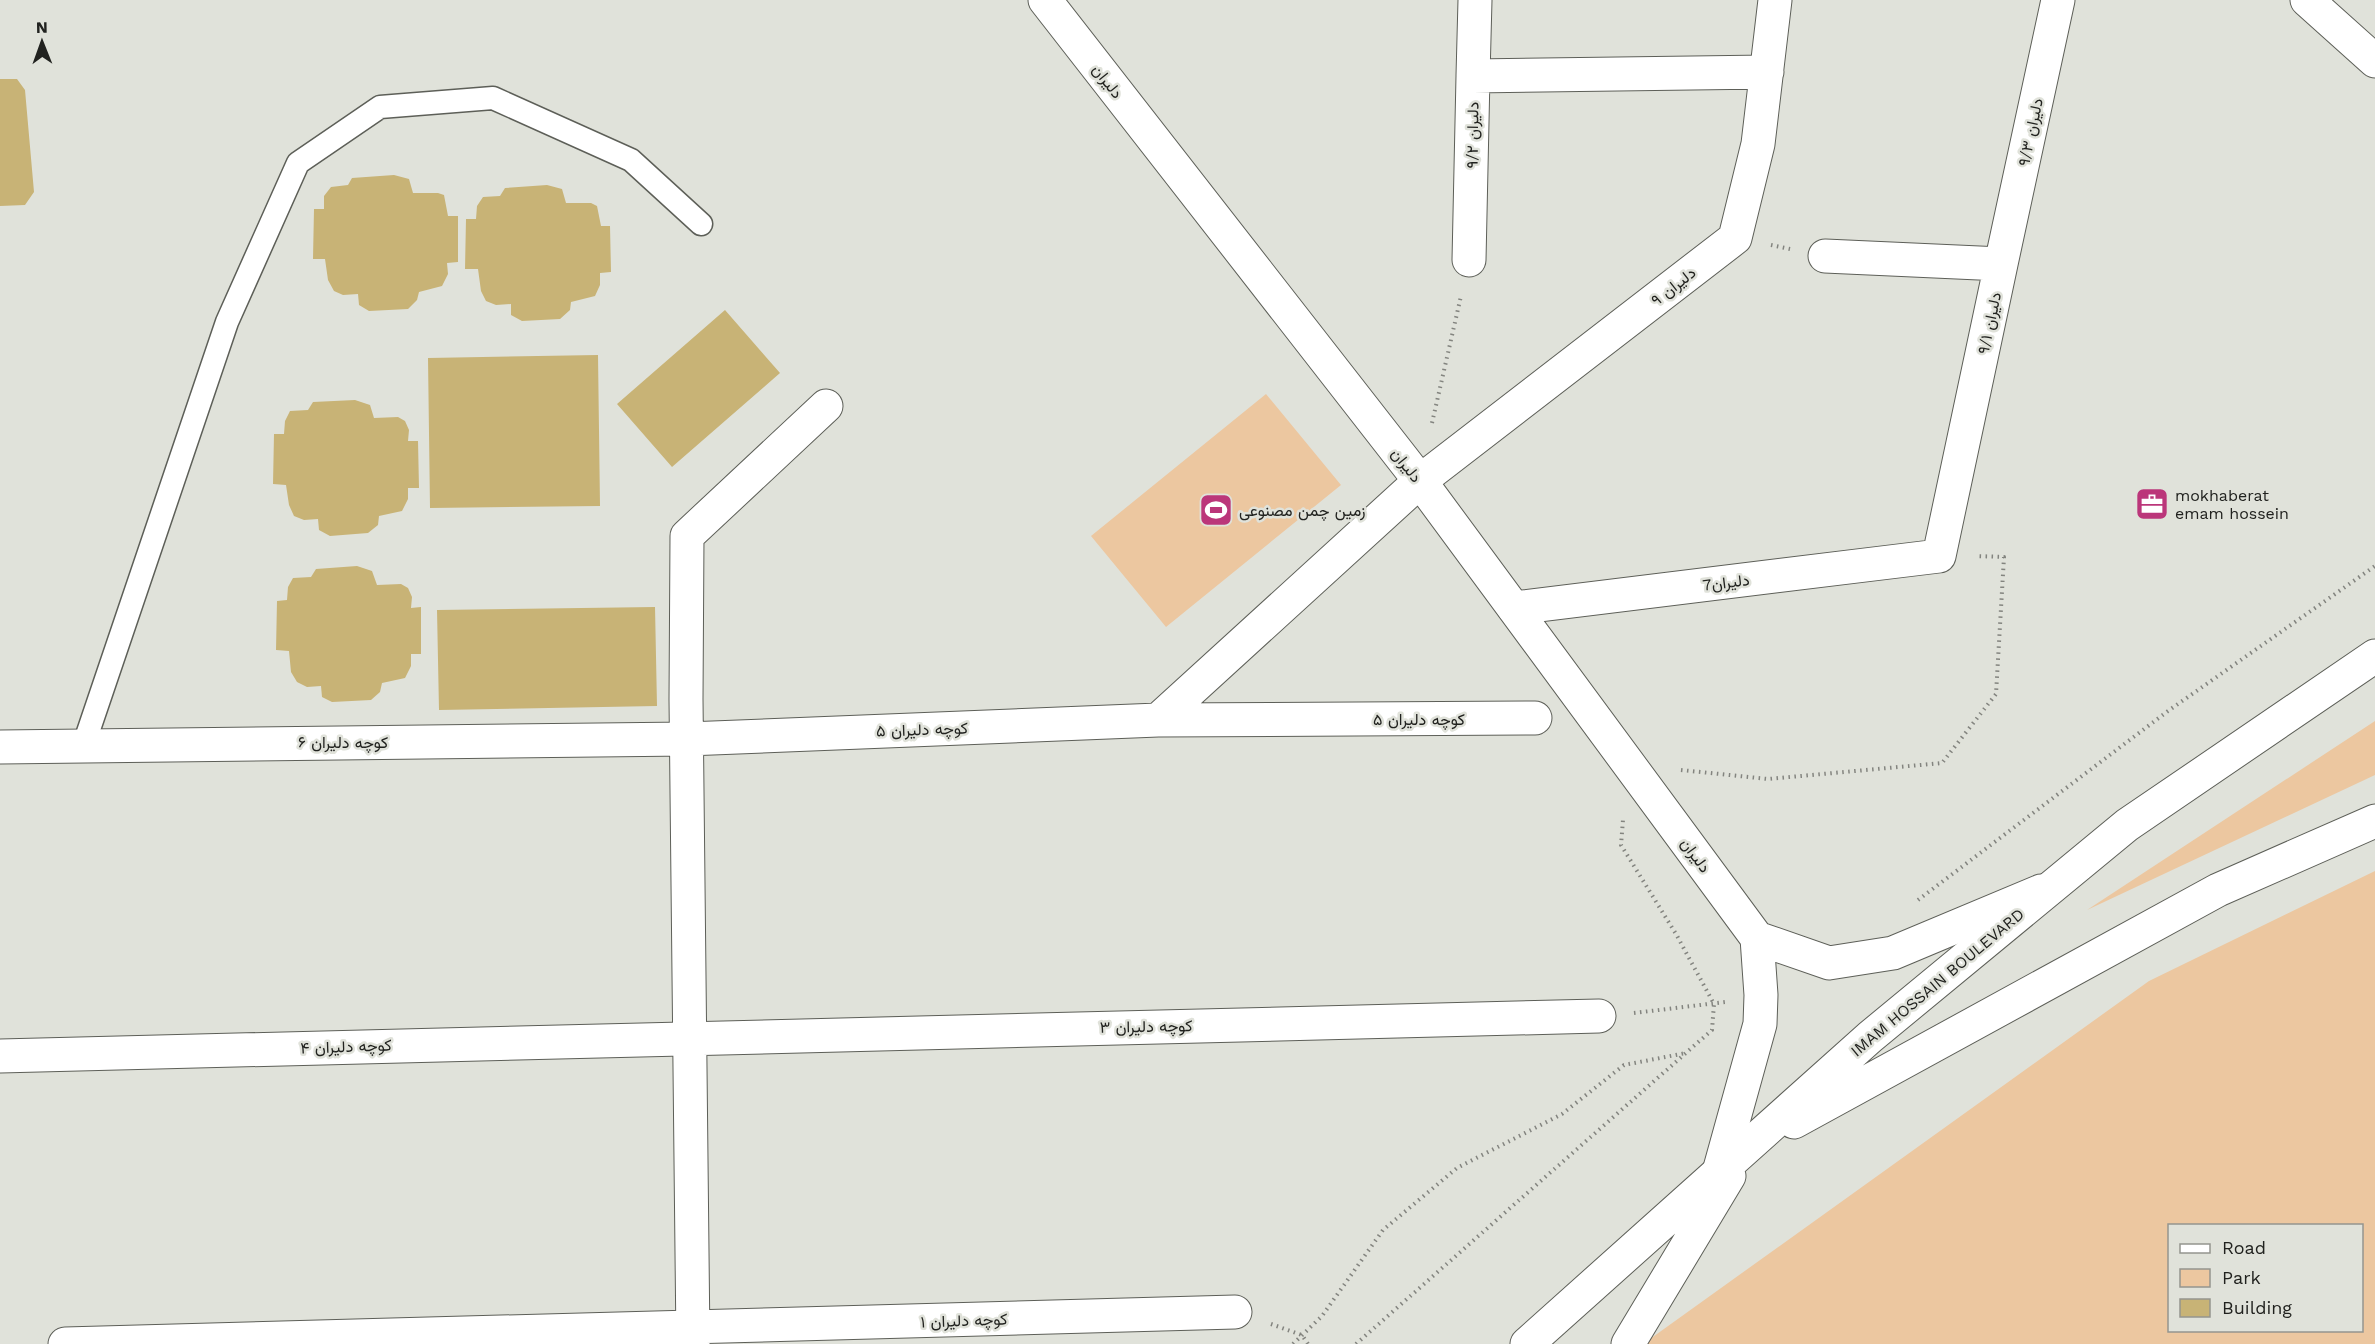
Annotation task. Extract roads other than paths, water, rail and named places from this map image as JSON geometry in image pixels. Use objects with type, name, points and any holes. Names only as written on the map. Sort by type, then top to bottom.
[{"type":"street","name":"دلیران","points":[[1045,0],[1420,481],[1757,938]]},
{"type":"street","name":"دلیران ۹/۲","points":[[1469,260],[1475,0]]},
{"type":"street","points":[[1473,76],[1767,72],[1774,0]]},
{"type":"street","name":"دلیران ۹/۳","points":[[2001,264],[2058,0]]},
{"type":"street","points":[[2307,0],[2375,61]]},
{"type":"street","name":"دلیران ۹","points":[[1420,481],[1735,238],[1758,144],[1767,72]]},
{"type":"street","points":[[1825,256],[2001,264]]},
{"type":"street","name":"دلیران ۹/۱","points":[[1939,556],[2001,264]]},
{"type":"street","points":[[693,1335],[687,536],[826,406]]},
{"type":"street","points":[[1158,720],[1420,481]]},
{"type":"street","name":"دلیران7","points":[[1514,608],[1939,556]]},
{"type":"street","name":"IMAM HOSSAIN BOULEVARD","points":[[1527,1344],[1870,1037],[2127,825],[2375,656]]},
{"type":"street","name":"کوچه دلیران ۵","points":[[687,739],[1158,720],[1535,718]]},
{"type":"street","name":"کوچه دلیران ۶","points":[[0,747],[84,744],[687,739]]},
{"type":"street","points":[[1628,1344],[1745,1149],[2218,890],[2375,821]]},
{"type":"street","points":[[1719,1172],[1760,1024],[1761,995],[1757,938],[1829,963],[1893,953],[2053,886]]},
{"type":"street","name":"کوچه دلیران ۳","points":[[692,1037],[1599,1016]]},
{"type":"street","name":"کوچه دلیران ۴","points":[[0,1056],[692,1037]]},
{"type":"street","name":"کوچه دلیران ۱","points":[[65,1344],[693,1335],[1235,1312]]},
{"type":"lane","points":[[84,744],[227,322],[298,163],[380,107],[493,98],[631,160],[701,224]]},
{"type":"place","name":"mokhaberat emam hossein","points":[[2152,504]]},
{"type":"place","name":"زمین چمن مصنوعی","points":[[1216,510]]}]
